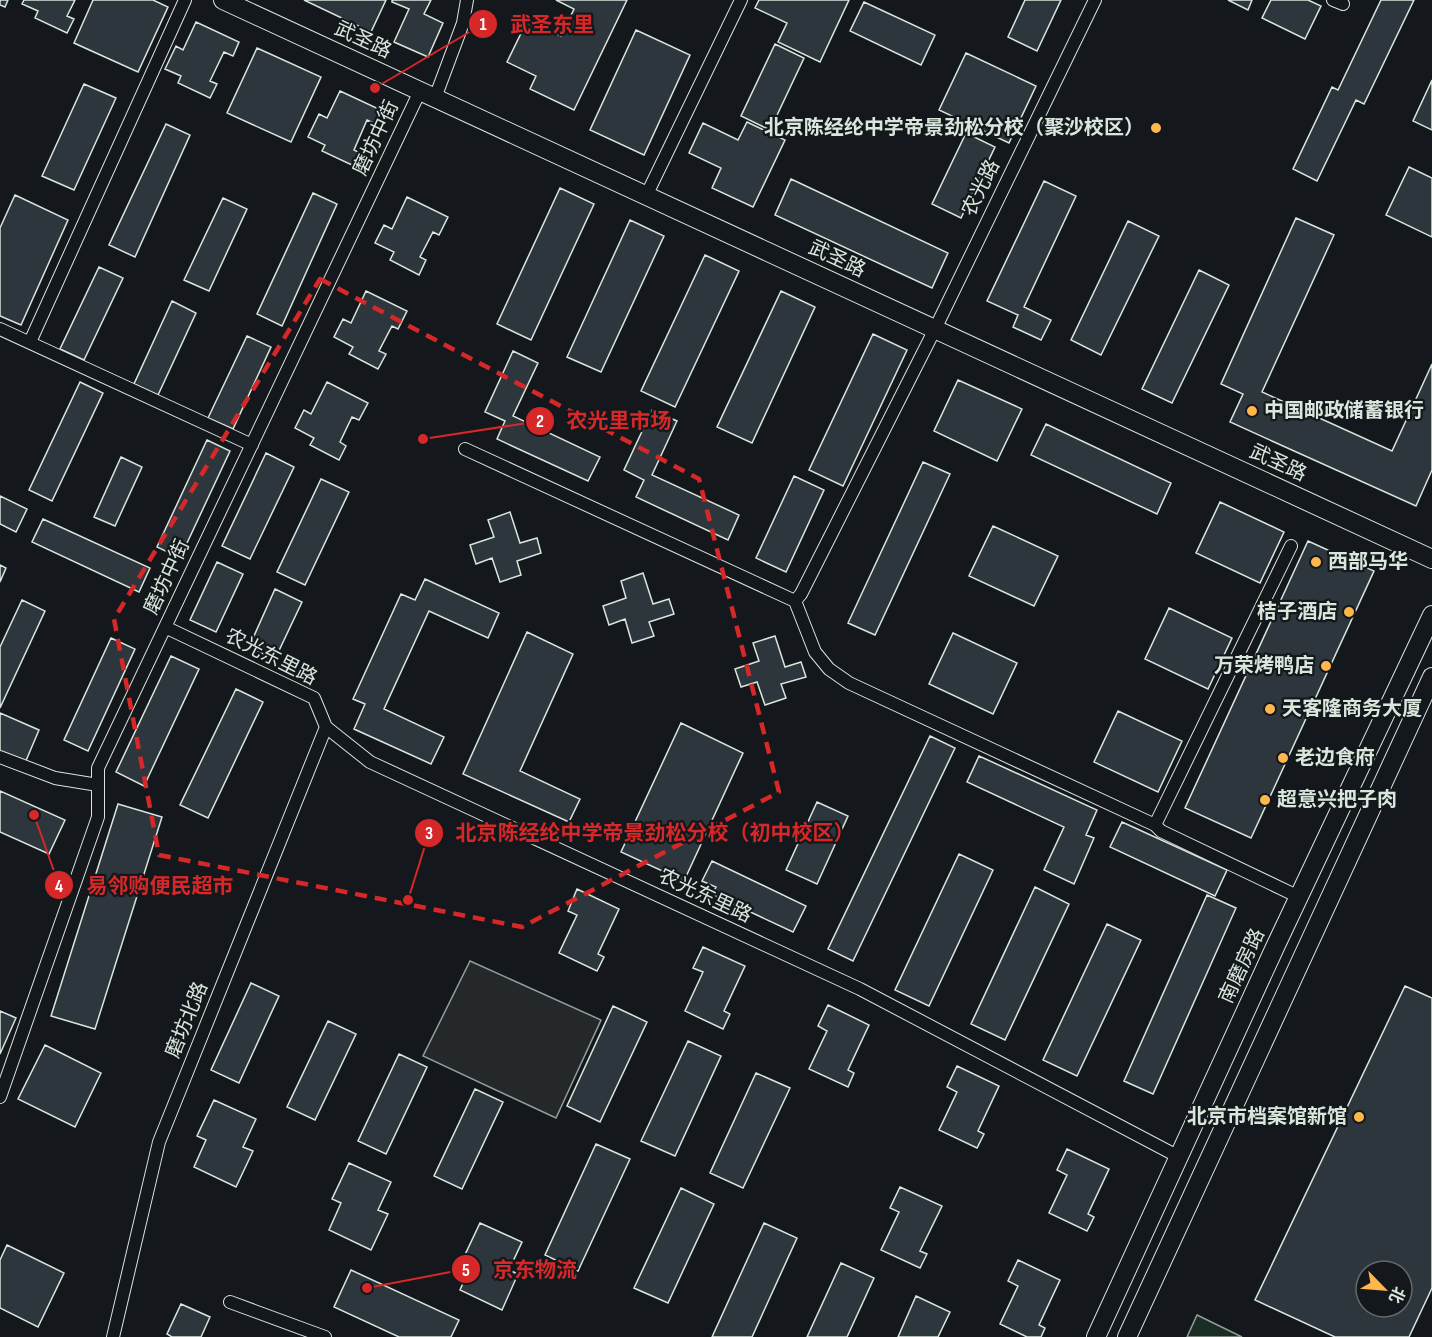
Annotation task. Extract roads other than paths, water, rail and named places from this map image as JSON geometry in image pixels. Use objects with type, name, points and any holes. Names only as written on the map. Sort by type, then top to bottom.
[{"type":"main road","name":"武圣路","points":[[223,0],[1432,559]]},
{"type":"main road","name":"南磨房路","points":[[1096,1337],[1432,615]]},
{"type":"main road","points":[[1126,1337],[1432,677]]},
{"type":"street","points":[[30,342],[185,0]]},
{"type":"street","name":"磨坊中街","points":[[0,1096],[98,817],[98,768],[252,445],[463,23],[466,0]]},
{"type":"street","points":[[646,196],[741,0]]},
{"type":"street","name":"农光路","points":[[795,601],[801,594],[935,329],[1095,0]]},
{"type":"street","points":[[0,329],[252,445]]},
{"type":"street","points":[[465,449],[795,601],[815,652],[829,669],[849,683],[1155,825],[1161,831],[1299,897]]},
{"type":"street","points":[[1155,825],[1291,546]]},
{"type":"street","name":"农光东里路","points":[[165,627],[314,698],[326,727],[370,762],[860,989],[1179,1157]]},
{"type":"street","name":"磨坊北路","points":[[113,1337],[159,1142],[326,727]]},
{"type":"street","points":[[0,757],[55,778],[98,785]]},
{"type":"street","points":[[230,1302],[325,1337]]},
{"type":"place","name":"武圣东里","points":[[375,88]]},
{"type":"place","name":"北京陈经纶中学帝景劲松分校（聚沙校区）","points":[[1156,128]]},
{"type":"place","name":"中国邮政储蓄银行","points":[[1252,411]]},
{"type":"place","name":"农光里市场","points":[[423,439]]},
{"type":"place","name":"西部马华","points":[[1316,562]]},
{"type":"place","name":"桔子酒店","points":[[1349,612]]},
{"type":"place","name":"万荣烤鸭店","points":[[1326,666]]},
{"type":"place","name":"天客隆商务大厦","points":[[1270,709]]},
{"type":"place","name":"老边食府","points":[[1283,758]]},
{"type":"place","name":"超意兴把子肉","points":[[1265,800]]},
{"type":"place","name":"易邻购便民超市","points":[[34,815]]},
{"type":"place","name":"北京陈经纶中学帝景劲松分校（初中校区）","points":[[408,900]]},
{"type":"place","name":"北京市档案馆新馆","points":[[1359,1117]]},
{"type":"place","name":"京东物流","points":[[367,1288]]}]
